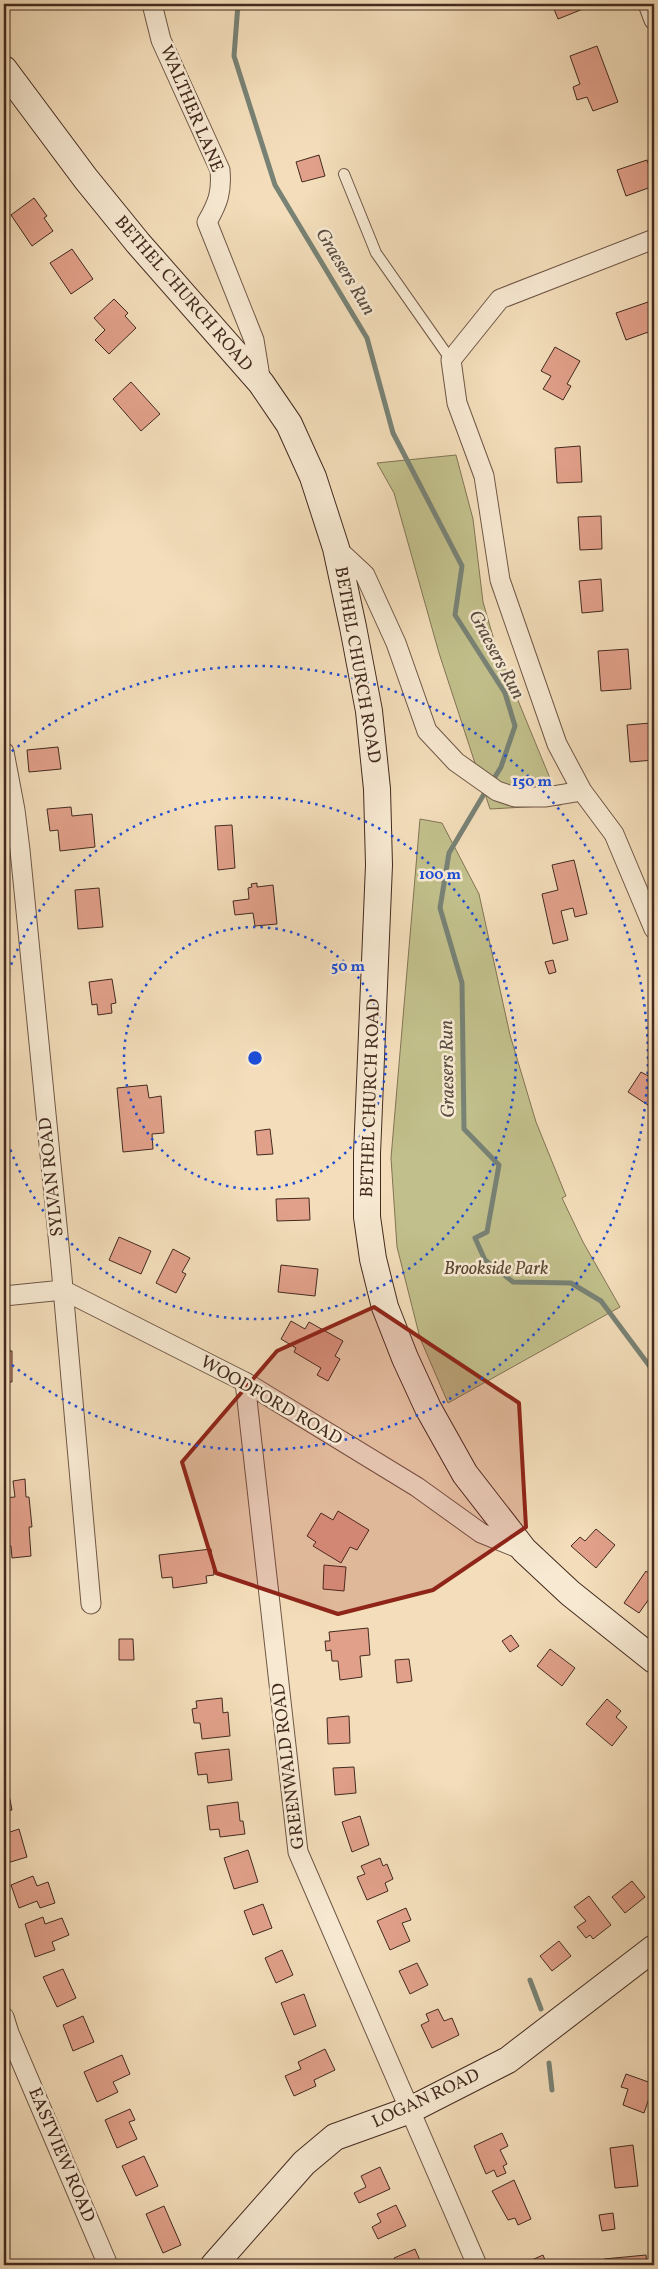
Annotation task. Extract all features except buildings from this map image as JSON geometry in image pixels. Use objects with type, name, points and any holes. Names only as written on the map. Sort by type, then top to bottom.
[{"type":"street","name":"WALTHER LANE","points":[[152,4],[161,40],[220,170],[222,187],[216,206],[207,222],[254,340],[261,383]]},
{"type":"street","points":[[648,4],[654,20]]},
{"type":"street","name":"BETHEL CHURCH ROAD","points":[[4,69],[86,179],[138,243],[261,383],[289,424],[313,477],[336,548],[369,711],[378,789],[379,864],[367,1154],[368,1217],[373,1259],[385,1307],[405,1358],[428,1408],[466,1474],[524,1550],[570,1593],[654,1660]]},
{"type":"street","points":[[654,239],[500,300],[452,360],[457,403],[484,476],[500,580],[557,744],[582,791],[614,834],[654,929]]},
{"type":"street","points":[[336,548],[365,575],[396,643],[427,732],[456,762],[491,786],[515,798],[546,797],[582,791]]},
{"type":"street","name":"SYLVAN ROAD","points":[[4,752],[15,810],[63,1290],[91,1604]]},
{"type":"street","points":[[4,1296],[63,1290]]},
{"type":"street","name":"WOODFORD ROAD","points":[[63,1290],[245,1382],[417,1487],[481,1532],[524,1550]]},
{"type":"street","name":"GREENWALD ROAD","points":[[245,1382],[298,1852],[477,2265]]},
{"type":"street","name":"LOGAN ROAD","points":[[214,2265],[304,2163],[335,2137],[410,2110],[508,2060],[654,1948]]},
{"type":"street","name":"EASTVIEW ROAD","points":[[5,2028],[108,2265]]},
{"type":"lane","points":[[344,174],[376,254],[452,360]]},
{"type":"highlighted area","points":[[374,1307],[519,1403],[526,1527],[433,1590],[338,1614],[216,1573],[182,1462],[277,1351]]},
{"type":"green space","points":[[456,455],[473,519],[483,602],[496,647],[561,805],[490,809],[439,653],[394,493],[377,463]]},
{"type":"green space","name":"Brookside Park","points":[[420,819],[442,823],[479,894],[510,1035],[536,1122],[566,1196],[562,1198],[583,1242],[620,1307],[448,1403],[420,1338],[397,1247],[391,1158]]},
{"type":"waterway","name":"Graesers Run","points":[[238,4],[234,56],[275,185],[367,338],[393,433],[462,566],[455,615],[505,693],[515,726],[501,767],[492,782]]},
{"type":"waterway","name":"Graesers Run","points":[[487,789],[449,853],[440,908],[462,983],[464,1129],[499,1165],[487,1232],[475,1238],[485,1260],[513,1282],[571,1283],[601,1301],[654,1372]]},
{"type":"waterway","points":[[530,1980],[541,2009]]},
{"type":"waterway","points":[[549,2063],[552,2090]]}]
